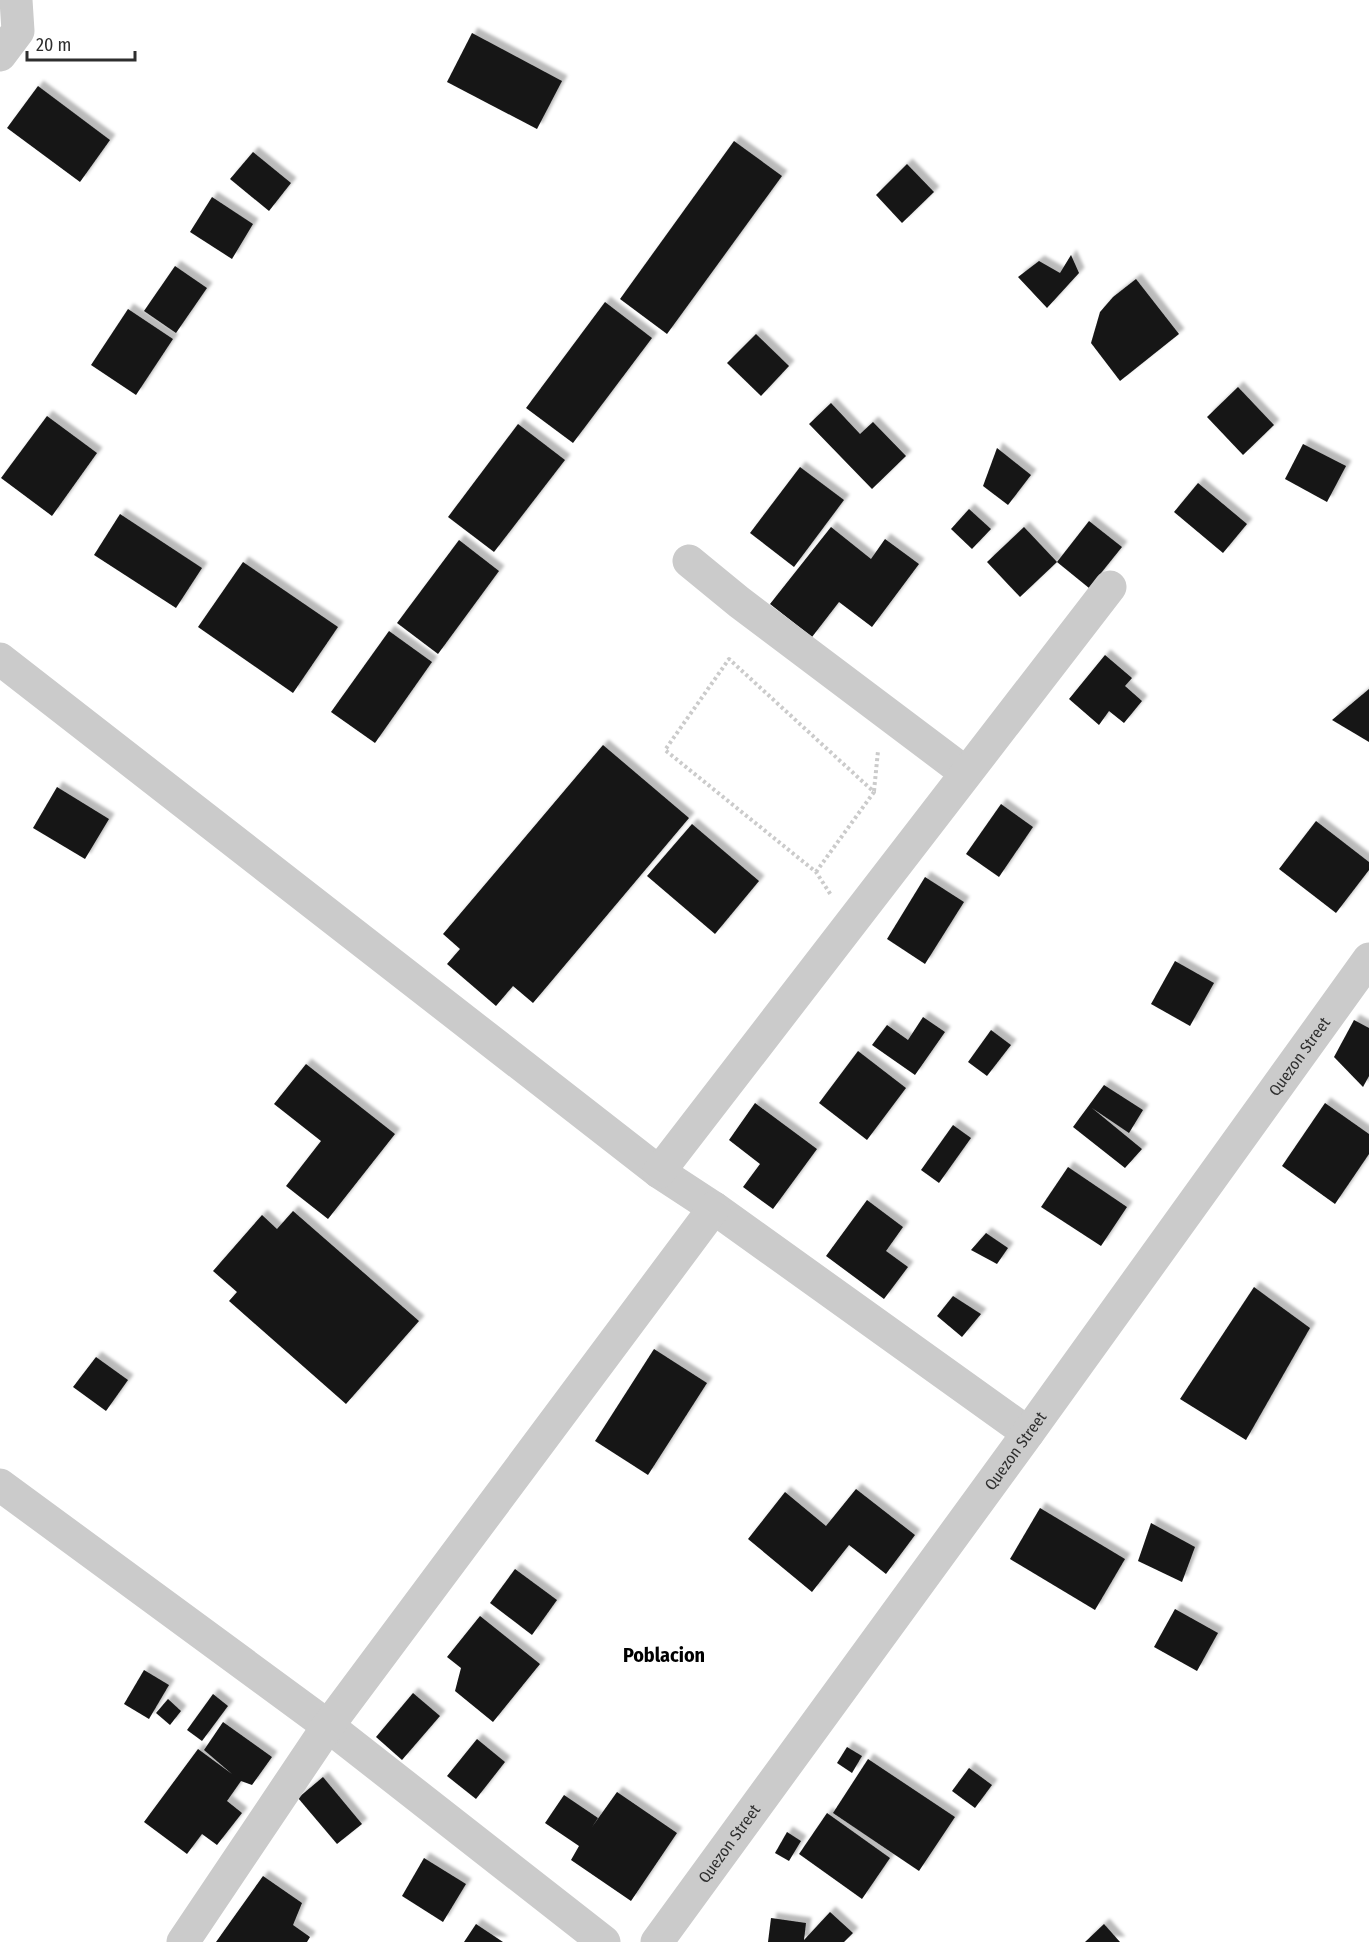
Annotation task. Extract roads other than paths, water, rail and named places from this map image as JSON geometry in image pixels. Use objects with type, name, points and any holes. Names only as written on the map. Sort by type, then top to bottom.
[{"type":"street","points":[[0,55],[18,31],[16,0]]},
{"type":"street","points":[[689,561],[739,602],[966,773]]},
{"type":"street","points":[[659,1172],[1110,587]]},
{"type":"street","points":[[0,659],[659,1172],[714,1208],[1028,1433]]},
{"type":"street","name":"Quezon Street","points":[[657,1942],[1028,1433],[1369,958]]},
{"type":"street","points":[[183,1942],[328,1726],[714,1208]]},
{"type":"street","points":[[0,1485],[328,1726],[604,1942]]},
{"type":"district","name":"Poblacion","points":[[664,1655]]}]
